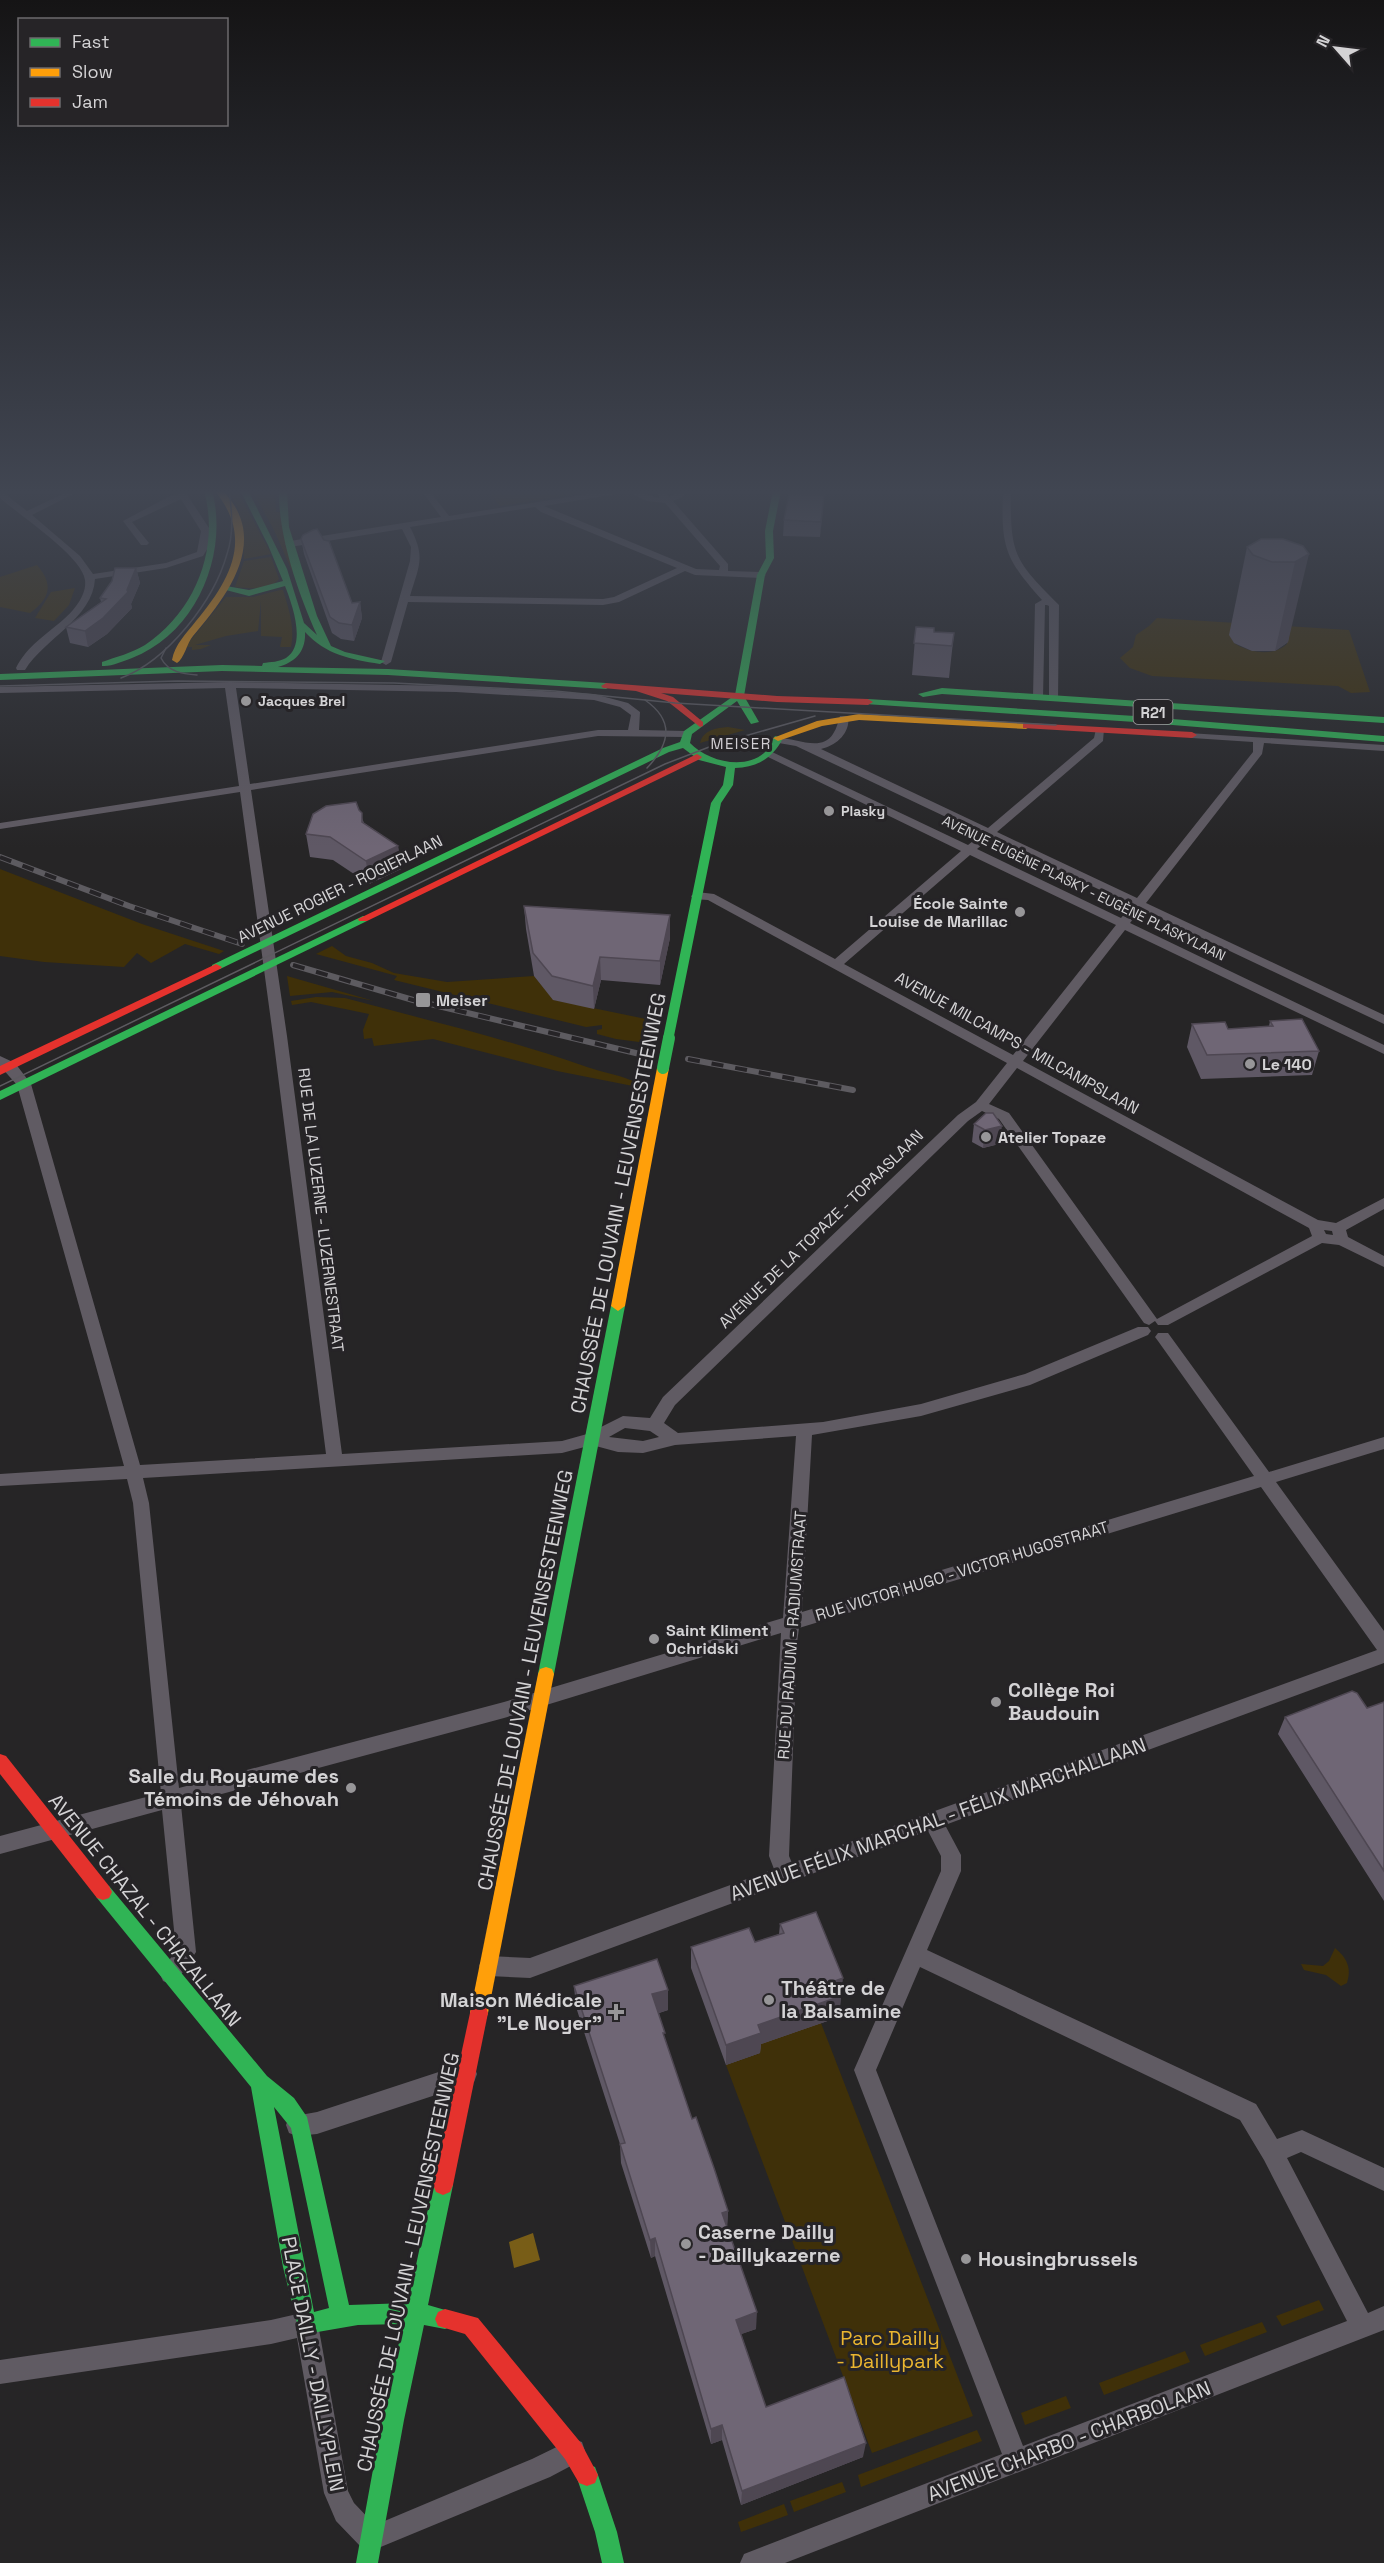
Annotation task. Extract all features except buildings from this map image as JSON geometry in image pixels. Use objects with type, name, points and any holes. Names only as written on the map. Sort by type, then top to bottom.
[{"type":"main road","points":[[105,664],[152,643],[183,610]]},
{"type":"main road","points":[[193,668],[177,660],[179,648],[210,610]]},
{"type":"main road","points":[[222,668],[237,665],[278,664],[290,659],[300,646],[300,625],[295,610]]},
{"type":"main road","points":[[311,610],[319,634],[327,647]]},
{"type":"main road","points":[[742,721],[740,689],[755,610]]},
{"type":"main road","points":[[300,625],[309,629],[314,639],[327,647],[390,664]]},
{"type":"main road","name":"R21","points":[[0,668],[23,663],[105,664],[177,660],[290,659],[390,664],[1135,719],[1262,735],[1384,739]]},
{"type":"main road","name":"R21","points":[[0,677],[193,668],[407,673],[636,688],[922,694],[1384,731]]},
{"type":"main road","points":[[636,688],[670,699],[705,721],[742,721],[778,739]]},
{"type":"main road","name":"AVENUE ROGIER - ROGIERLAAN","points":[[3,1066],[266,944],[666,750],[685,739],[740,689]]},
{"type":"main road","points":[[922,694],[942,691],[1384,720]]},
{"type":"main road","points":[[685,739],[687,750],[719,771],[770,754],[778,739],[820,723],[886,718],[1100,731],[1262,735]]},
{"type":"main road","points":[[0,1096],[697,757]]},
{"type":"main road","name":"CHAUSSÉE DE LOUVAIN - LEUVENSESTEENWEG","points":[[367,2563],[489,1966],[697,896],[716,803],[722,797],[729,780],[719,771],[711,796],[716,803]]},
{"type":"main road","name":"AVENUE CHAZAL - CHAZALLAAN","points":[[0,1761],[54,1831],[260,2083]]},
{"type":"main road","name":"PLACE DAILLY - DAILLYPLEIN","points":[[260,2083],[287,2105],[300,2124],[341,2315]]},
{"type":"main road","name":"PLACE DAILLY - DAILLYPLEIN","points":[[260,2083],[306,2324]]},
{"type":"main road","points":[[306,2324],[341,2315],[417,2312],[471,2325],[573,2451],[587,2474],[606,2532],[613,2563]]},
{"type":"street","points":[[23,663],[78,610]]},
{"type":"street","points":[[390,664],[403,610]]},
{"type":"street","points":[[1038,697],[1040,610]]},
{"type":"street","points":[[1054,610],[1054,698]]},
{"type":"street","points":[[0,690],[230,685],[456,689],[594,697],[624,705],[634,711],[636,722],[633,733]]},
{"type":"street","name":"RUE DE LA LUZERNE - LUZERNESTRAAT","points":[[230,685],[270,965],[335,1460]]},
{"type":"street","points":[[824,750],[834,740],[843,722]]},
{"type":"street","points":[[836,964],[1099,739],[1100,731]]},
{"type":"street","points":[[0,826],[598,733],[633,733],[685,739]]},
{"type":"street","points":[[1262,735],[1384,748]]},
{"type":"street","name":"AVENUE DE LA TOPAZE - TOPAASLAAN","points":[[654,1425],[669,1401],[734,1337],[963,1118],[981,1105],[1258,752],[1262,735]]},
{"type":"street","name":"AVENUE EUGÈNE PLASKY - EUGÈNE PLASKYLAAN","points":[[778,739],[824,750],[989,834],[1384,1020]]},
{"type":"street","name":"AVENUE EUGÈNE PLASKY - EUGÈNE PLASKYLAAN","points":[[770,754],[1384,1050]]},
{"type":"street","name":"AVENUE MILCAMPS - MILCAMPSLAAN","points":[[697,896],[716,899],[1015,1062],[1318,1232]]},
{"type":"street","points":[[3,1066],[24,1084],[141,1503],[186,1952],[170,1974]]},
{"type":"street","points":[[981,1105],[1004,1116],[1384,1645]]},
{"type":"street","points":[[592,1439],[618,1446],[643,1447],[675,1439],[804,1430],[921,1410],[1030,1379],[1155,1327],[1318,1232],[1331,1241],[1339,1233],[1384,1203]]},
{"type":"street","points":[[1339,1233],[1384,1262]]},
{"type":"street","points":[[0,1480],[562,1447],[592,1439],[623,1422],[654,1425],[675,1439]]},
{"type":"street","name":"RUE DU RADIUM - RADIUMSTRAAT","points":[[786,1874],[779,1856],[788,1643],[795,1602],[804,1430]]},
{"type":"street","name":"RUE VICTOR HUGO - VICTOR HUGOSTRAAT","points":[[0,1845],[480,1717],[1384,1443]]},
{"type":"street","name":"AVENUE FÉLIX MARCHAL - FÉLIX MARCHALLAAN","points":[[489,1966],[530,1968],[1384,1655]]},
{"type":"street","points":[[933,1821],[949,1849],[953,1863],[865,2070],[1017,2462]]},
{"type":"street","points":[[915,1954],[1242,2107],[1253,2117],[1373,2322]]},
{"type":"street","points":[[269,2139],[279,2130],[300,2124],[317,2123],[466,2074]]},
{"type":"street","points":[[1272,2152],[1302,2141],[1384,2180]]},
{"type":"street","name":"AVENUE CHARBO - CHARBOLAAN","points":[[753,2563],[1373,2322]]},
{"type":"street","points":[[0,2372],[272,2332],[306,2324]]},
{"type":"street","name":"PLACE DAILLY - DAILLYPLEIN","points":[[306,2324],[336,2493],[345,2512],[371,2539]]},
{"type":"street","points":[[371,2539],[540,2468],[573,2451]]},
{"type":"green space","points":[[13,610],[34,610],[30,613]]},
{"type":"green space","points":[[40,610],[65,610],[54,621],[35,618]]},
{"type":"green space","points":[[216,610],[260,610],[258,631],[226,636],[195,645],[211,645],[201,649],[192,650],[192,647],[185,647]]},
{"type":"green space","points":[[261,610],[289,610],[292,632],[291,647],[280,647],[282,637],[261,636]]},
{"type":"green space","points":[[1157,618],[1349,630],[1370,692],[1351,693],[1338,686],[1152,676],[1130,668],[1120,658],[1133,647],[1136,635]],"holes":[[[1230,633],[1287,640],[1287,644],[1282,648],[1261,652],[1234,643]]]},
{"type":"green space","points":[[728,727],[745,730],[700,743],[707,732]]},
{"type":"green space","points":[[0,869],[142,924],[224,951],[219,954],[185,944],[151,963],[137,953],[124,967],[44,962],[0,956]]},
{"type":"green space","points":[[332,946],[346,956],[372,963],[394,973],[447,982],[534,976],[554,1000],[646,1019],[644,1027],[651,1028],[647,1043],[597,1034],[597,1030],[602,1029],[602,1025],[586,1027],[394,980],[397,976],[316,954]]},
{"type":"green space","points":[[287,976],[374,1001],[332,992],[290,996]]},
{"type":"green space","points":[[316,997],[345,998],[467,1030],[620,1076],[639,1084],[638,1087],[557,1071],[433,1039],[374,1046],[372,1038],[364,1039],[363,1030],[369,1014],[311,1002],[292,1005],[291,1001]]},
{"type":"green space","points":[[1335,1948],[1343,1956],[1349,1968],[1347,1983],[1341,1986],[1326,1975],[1304,1970],[1301,1964],[1323,1966],[1329,1961]]},
{"type":"green space","name":"Parc Dailly - Daillypark","points":[[821,2023],[973,2416],[872,2453],[726,2065],[760,2053],[757,2045]]},
{"type":"green space","points":[[1319,2300],[1324,2310],[1282,2326],[1276,2316]]},
{"type":"green space","points":[[1262,2322],[1267,2332],[1205,2356],[1200,2345]]},
{"type":"green space","points":[[1185,2351],[1190,2362],[1104,2395],[1099,2383]]},
{"type":"green space","points":[[1066,2396],[1071,2408],[1025,2425],[1021,2413]]},
{"type":"green space","points":[[977,2430],[982,2441],[861,2487],[858,2475]]},
{"type":"green space","points":[[842,2482],[846,2492],[794,2512],[790,2501]]},
{"type":"green space","points":[[784,2504],[788,2515],[741,2532],[738,2522]]},
{"type":"shaded area","points":[[533,2233],[540,2260],[514,2268],[509,2242]]},
{"type":"tram line","points":[[166,649],[200,610]]},
{"type":"tram line","points":[[121,678],[138,670],[166,649]]},
{"type":"tram line","points":[[166,649],[161,658],[164,663],[181,673],[197,675]]},
{"type":"tram line","points":[[0,686],[177,681],[394,683],[555,691],[645,700]]},
{"type":"tram line","points":[[645,700],[1056,725]]},
{"type":"tram line","points":[[645,700],[661,716],[666,733],[661,750],[647,768]]},
{"type":"tram line","points":[[0,1086],[665,764],[717,744],[815,716]]},
{"type":"railway","points":[[0,857],[129,906],[242,944]]},
{"type":"railway","points":[[293,965],[413,1000],[644,1055]]},
{"type":"railway","points":[[688,1059],[853,1090]]},
{"type":"traffic: fast","points":[[105,664],[148,647],[174,625],[186,610]]},
{"type":"traffic: fast","points":[[266,665],[284,662],[298,650],[301,636],[296,610]]},
{"type":"traffic: fast","points":[[311,610],[327,647]]},
{"type":"traffic: fast","points":[[739,696],[755,610]]},
{"type":"traffic: fast","points":[[300,625],[334,651],[380,661]]},
{"type":"traffic: fast","points":[[0,677],[222,668],[388,672],[606,686]]},
{"type":"traffic: fast","points":[[923,694],[942,691],[1384,720]]},
{"type":"traffic: fast","points":[[754,722],[739,696],[687,733],[685,744],[702,758],[739,765],[762,758],[771,751],[778,738]]},
{"type":"traffic: fast","points":[[868,702],[1135,719],[1384,739]]},
{"type":"traffic: fast","points":[[216,967],[666,750],[685,744]]},
{"type":"traffic: fast","points":[[669,1038],[716,803],[728,785],[731,764]]},
{"type":"traffic: fast","points":[[0,1096],[363,919]]},
{"type":"traffic: fast","points":[[663,1068],[669,1038]]},
{"type":"traffic: fast","points":[[546,1674],[618,1306]]},
{"type":"traffic: fast","points":[[103,1892],[260,2083],[287,2105],[300,2124],[341,2315]]},
{"type":"traffic: fast","points":[[260,2083],[293,2267],[306,2324],[358,2314],[376,2313],[410,2313],[445,2319]]},
{"type":"traffic: fast","points":[[367,2563],[393,2420],[443,2185]]},
{"type":"traffic: fast","points":[[587,2475],[606,2532],[613,2563]]},
{"type":"traffic: slow","points":[[177,660],[182,645],[210,610]]},
{"type":"traffic: slow","points":[[778,738],[820,723],[859,717],[1026,726]]},
{"type":"traffic: slow","points":[[618,1306],[663,1068]]},
{"type":"traffic: slow","points":[[479,2013],[546,1674]]},
{"type":"traffic: jam","points":[[606,686],[777,699],[868,702]]},
{"type":"traffic: jam","points":[[636,688],[670,699],[700,724]]},
{"type":"traffic: jam","points":[[1026,726],[1192,735]]},
{"type":"traffic: jam","points":[[363,919],[697,757]]},
{"type":"traffic: jam","points":[[0,1071],[216,967]]},
{"type":"traffic: jam","points":[[0,1761],[103,1892]]},
{"type":"traffic: jam","points":[[443,2185],[479,2013]]},
{"type":"traffic: jam","points":[[445,2319],[471,2325],[573,2451],[587,2475]]},
{"type":"place","name":"Jacques Brel","points":[[246,701]]},
{"type":"place","name":"Plasky","points":[[829,811]]},
{"type":"place","name":"École Sainte Louise de Marillac","points":[[1020,912]]},
{"type":"place","name":"Meiser","points":[[423,1000]]},
{"type":"place","name":"Le 140","points":[[1250,1064]]},
{"type":"place","name":"Atelier Topaze","points":[[986,1137]]},
{"type":"place","name":"Saint Kliment Ochridski","points":[[654,1639]]},
{"type":"place","name":"Collège Roi Baudouin","points":[[996,1702]]},
{"type":"place","name":"Salle du Royaume des Témoins de Jéhovah","points":[[351,1788]]},
{"type":"place","name":"Théâtre de la Balsamine","points":[[769,2000]]},
{"type":"place","name":"Maison Médicale \"Le Noyer\"","points":[[616,2012]]},
{"type":"place","name":"Caserne Dailly - Daillykazerne","points":[[686,2244]]},
{"type":"place","name":"Housingbrussels","points":[[966,2259]]},
{"type":"district","name":"MEISER","points":[[741,743]]}]
